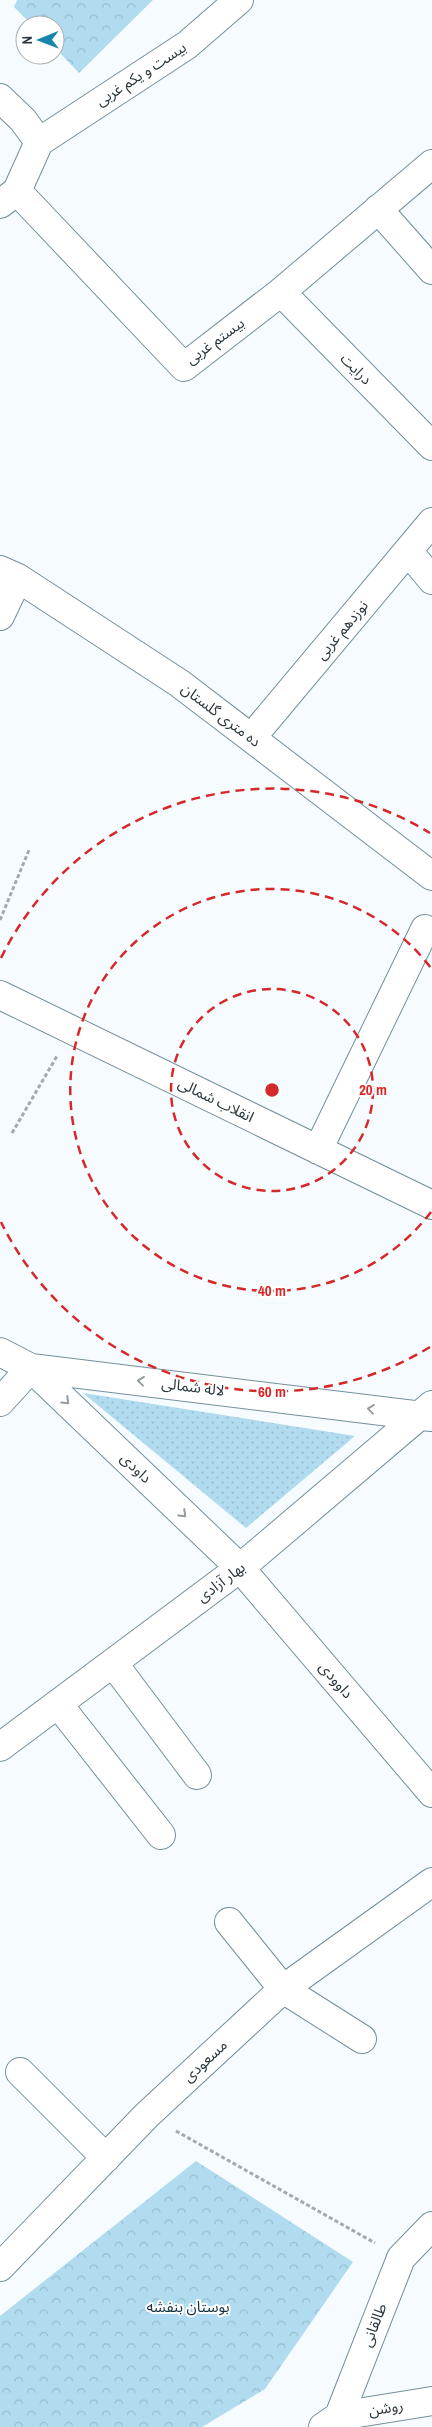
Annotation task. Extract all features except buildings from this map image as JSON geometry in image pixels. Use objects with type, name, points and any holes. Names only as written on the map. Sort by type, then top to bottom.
[{"type":"street","name":"بیست و یکم غربی","points":[[39,142],[187,45],[239,0]]},
{"type":"street","points":[[0,98],[23,120],[39,142],[9,197]]},
{"type":"street","name":"بیستم غربی","points":[[9,197],[184,367],[281,292],[432,164]]},
{"type":"street","points":[[378,210],[432,270]]},
{"type":"street","name":"درایت","points":[[281,292],[432,446]]},
{"type":"street","name":"نوزدهم غربی","points":[[252,737],[432,522]]},
{"type":"street","points":[[408,551],[432,580]]},
{"type":"street","points":[[0,616],[9,574]]},
{"type":"street","name":"ده متری گلستان","points":[[9,574],[179,683],[432,876]]},
{"type":"street","points":[[318,1150],[425,929]]},
{"type":"street","name":"انقلاب شمالی","points":[[0,995],[432,1205]]},
{"type":"street","name":"لاله شمالی","points":[[0,1352],[31,1368],[428,1412]]},
{"type":"street","points":[[0,1402],[31,1368]]},
{"type":"street","name":"داودی","points":[[31,1368],[240,1568]]},
{"type":"street","name":"بهار آزادی","points":[[0,1747],[240,1568],[428,1412]]},
{"type":"street","name":"داوودی","points":[[240,1568],[432,1793]]},
{"type":"street","points":[[113,1663],[197,1775]]},
{"type":"street","points":[[58,1704],[162,1834]]},
{"type":"street","name":"مسعودی","points":[[0,2267],[147,2115],[282,1989],[432,1882]]},
{"type":"street","points":[[229,1922],[282,1989],[362,2040]]},
{"type":"street","points":[[20,2072],[106,2158]]},
{"type":"street","name":"طالقانی","points":[[331,2421],[400,2258],[432,2226]]},
{"type":"street","name":"روشن","points":[[331,2421],[432,2401]]},
{"type":"path","points":[[0,920],[29,850]]},
{"type":"path","points":[[12,1134],[73,1030]]},
{"type":"path","points":[[147,2115],[400,2258]]},
{"type":"green space","points":[[17,0],[153,0],[79,73],[65,58],[65,15],[22,15],[14,7]]},
{"type":"green space","points":[[83,1393],[355,1436],[246,1528]]},
{"type":"green space","name":"بوستان بنفشه","points":[[196,2161],[353,2262],[265,2389],[202,2427],[0,2427],[0,2316]]}]
